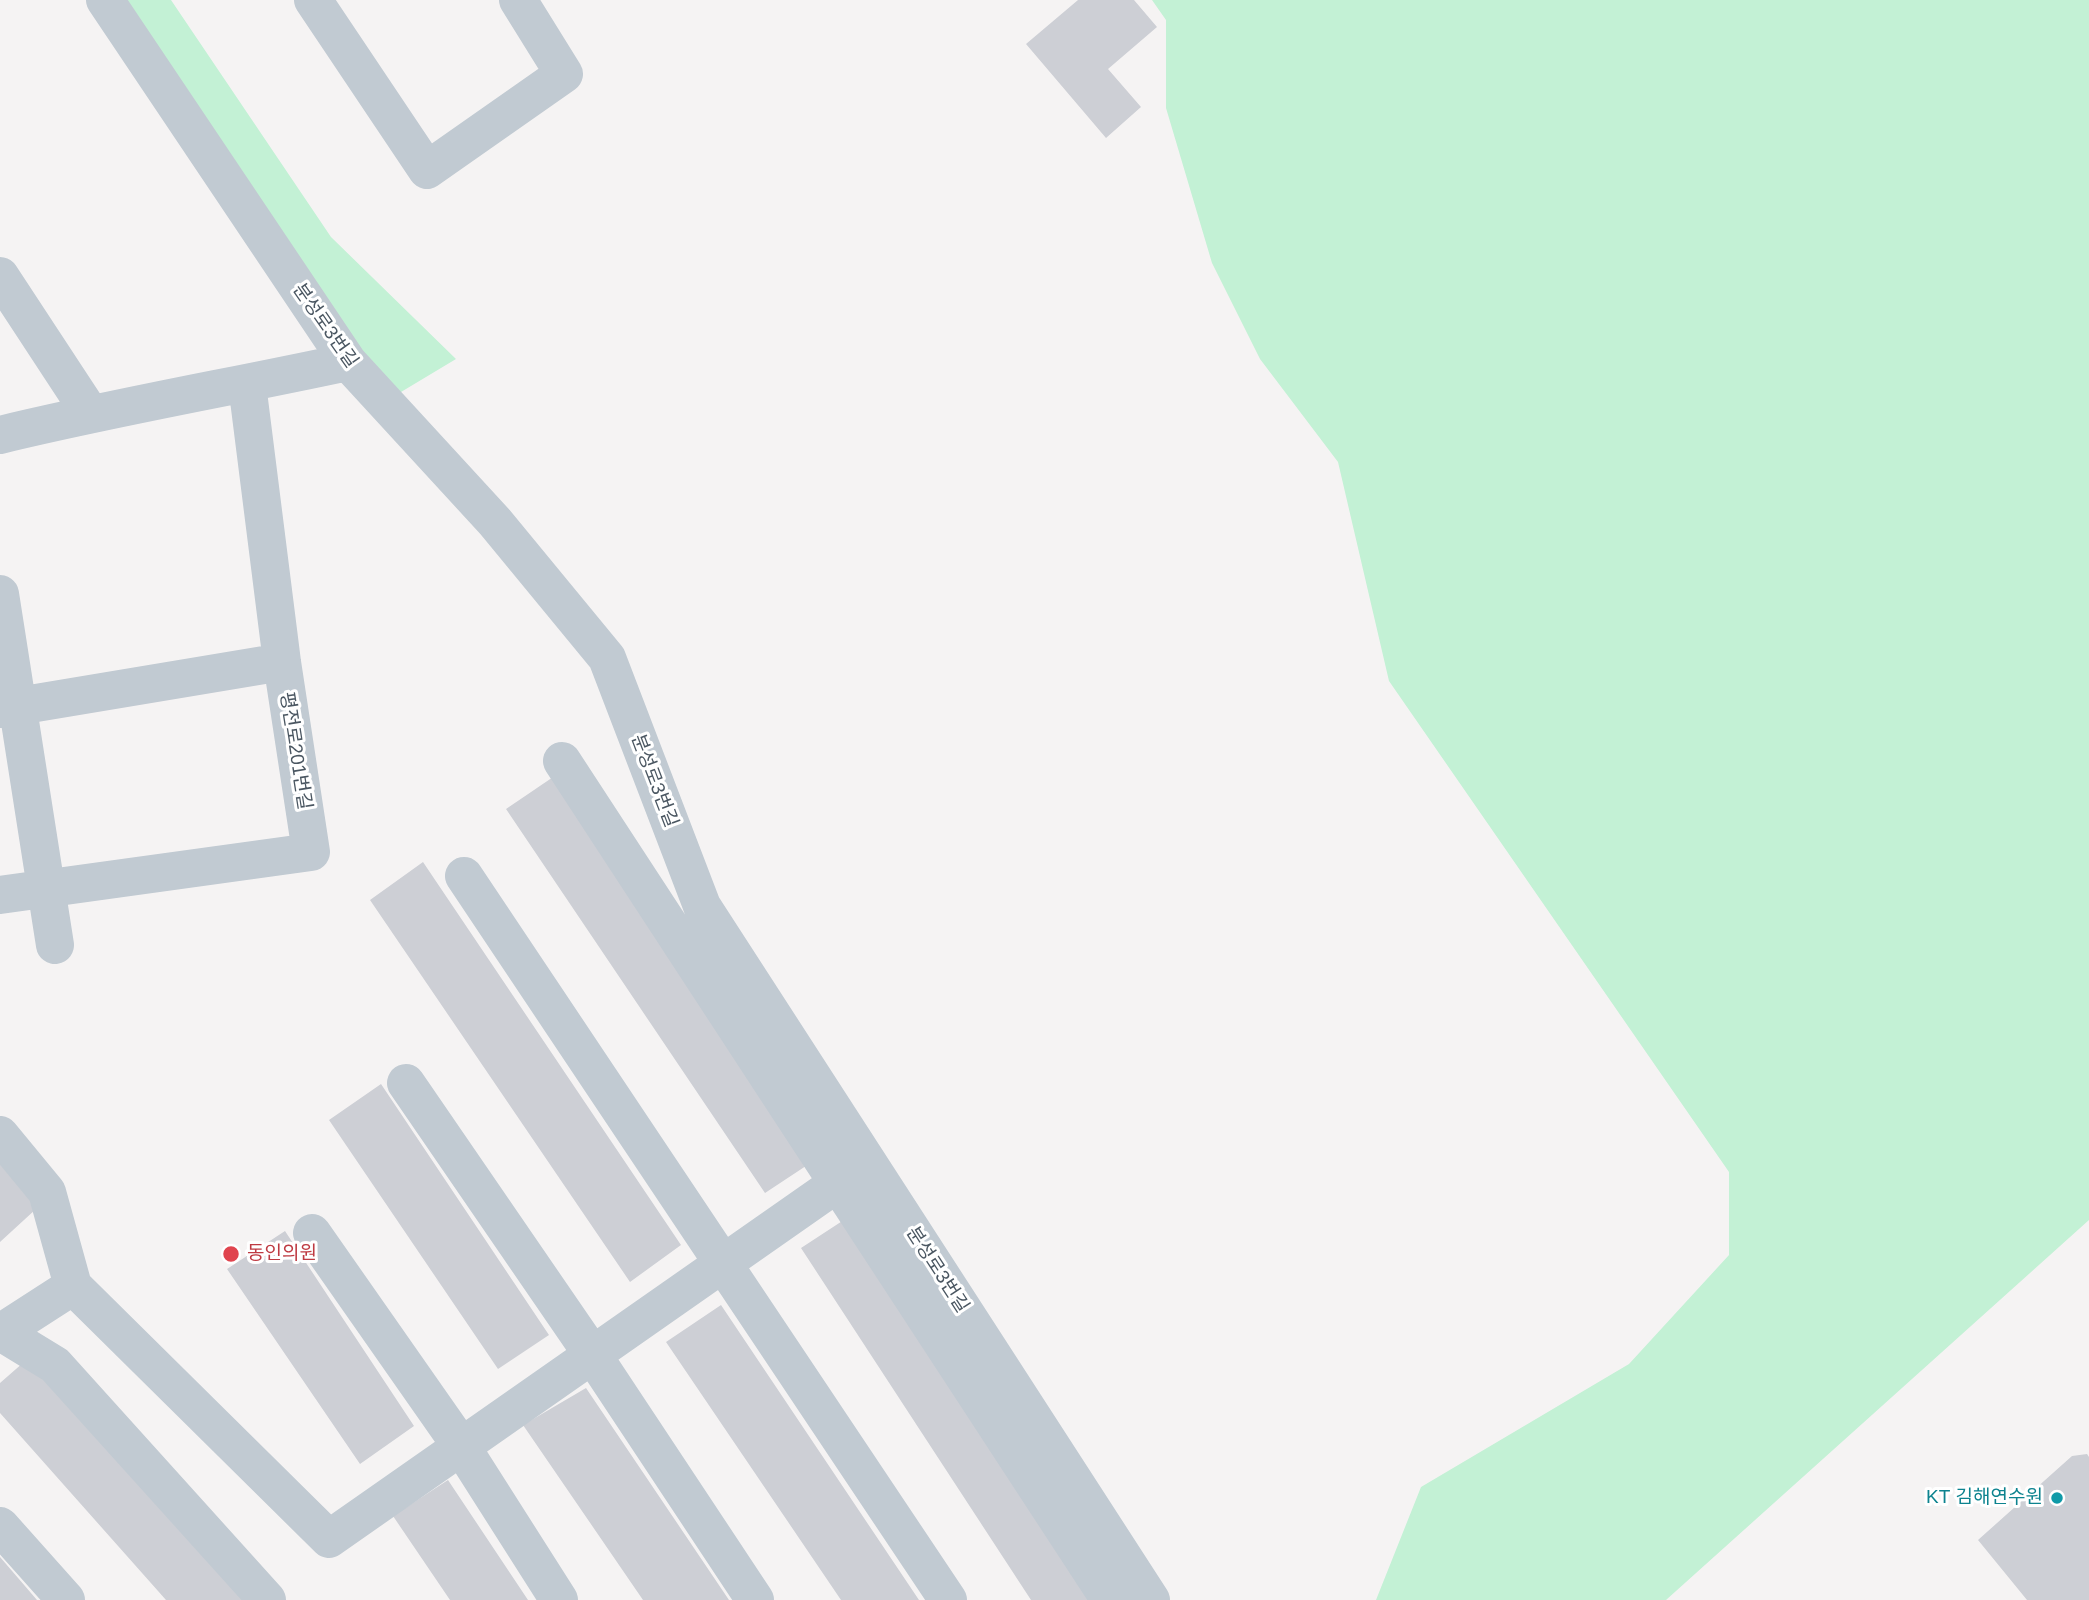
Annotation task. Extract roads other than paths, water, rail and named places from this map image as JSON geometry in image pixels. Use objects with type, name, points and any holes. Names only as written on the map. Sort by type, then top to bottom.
[{"type":"street","name":"분성로3번길","points":[[105,0],[348,362],[495,522],[607,658],[702,906],[1151,1600]]},
{"type":"street","points":[[313,0],[427,170],[564,74],[518,0]]},
{"type":"street","points":[[0,276],[90,413]]},
{"type":"street","points":[[0,435],[90,413],[348,362]]},
{"type":"street","name":"평전로201번길","points":[[0,895],[45,891],[311,852],[282,662],[247,384]]},
{"type":"street","points":[[0,594],[10,707],[55,946]]},
{"type":"street","points":[[10,707],[282,662]]},
{"type":"street","points":[[562,761],[1110,1600]]},
{"type":"street","points":[[464,876],[948,1600]]},
{"type":"street","points":[[406,1083],[592,1354],[755,1600]]},
{"type":"street","points":[[0,1135],[47,1192],[73,1286],[329,1539],[838,1183]]},
{"type":"street","points":[[312,1233],[461,1446],[559,1600]]},
{"type":"street","points":[[73,1286],[1,1332],[55,1364],[267,1600]]},
{"type":"street","points":[[0,1526],[66,1600]]},
{"type":"place","name":"동인의원","points":[[231,1254]]},
{"type":"place","name":"KT 김해연수원","points":[[2057,1498]]}]
